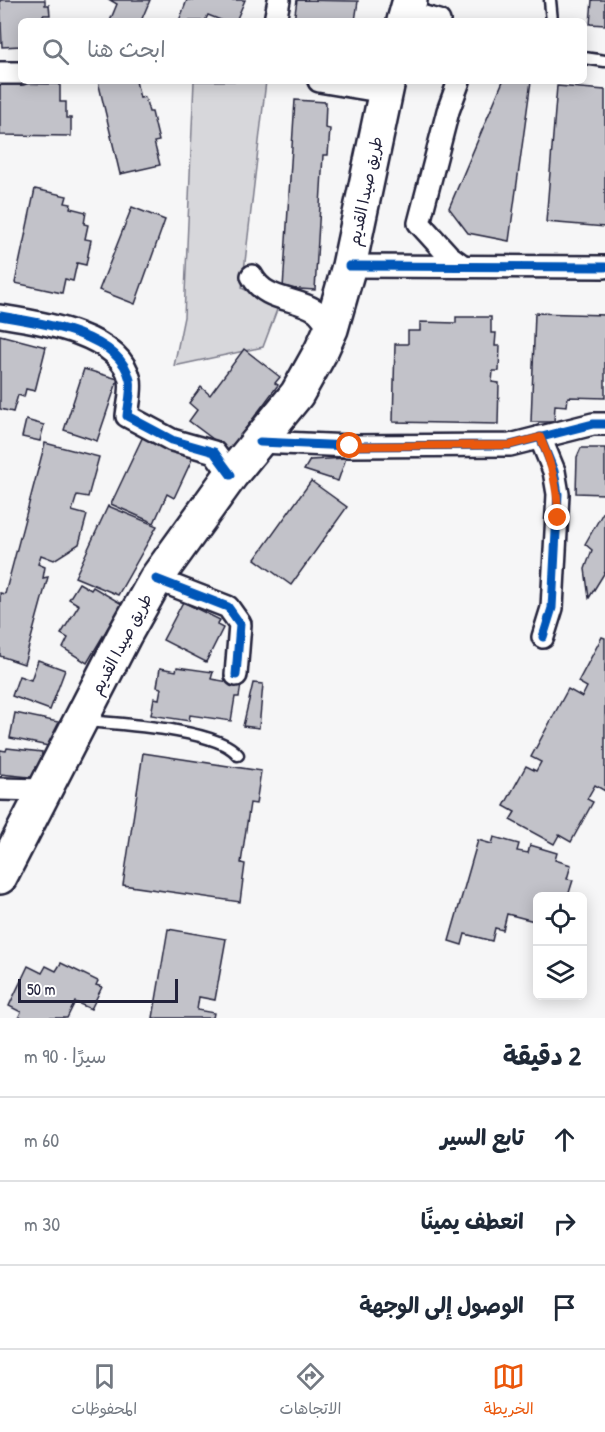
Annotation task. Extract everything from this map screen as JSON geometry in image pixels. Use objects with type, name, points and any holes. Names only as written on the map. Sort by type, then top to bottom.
[{"type":"highway","name":"طريق صيدا القديم","points":[[0,877],[156,579],[231,476],[297,394],[331,329],[349,266],[386,86]]},
{"type":"street","points":[[276,18],[279,0]]},
{"type":"street","points":[[407,11],[429,18]]},
{"type":"street","points":[[0,73],[18,73]]},
{"type":"street","points":[[359,84],[386,86]]},
{"type":"street","points":[[442,84],[451,103]]},
{"type":"street","points":[[458,84],[419,223],[448,256],[462,266]]},
{"type":"street","points":[[349,266],[605,267]]},
{"type":"street","points":[[252,276],[256,283],[273,296],[315,310],[331,329]]},
{"type":"street","points":[[0,316],[52,324],[96,340],[118,358],[130,380],[127,416],[172,440],[214,452],[231,476]]},
{"type":"street","points":[[260,442],[350,446],[510,445],[593,424],[605,424]]},
{"type":"street","points":[[540,437],[555,471],[558,494],[552,608],[543,637]]},
{"type":"street","points":[[156,579],[228,607],[240,624],[236,675]]},
{"type":"street","points":[[0,789],[44,790]]},
{"type":"lane","points":[[550,0],[552,18]]},
{"type":"lane","points":[[587,58],[605,61]]},
{"type":"lane","points":[[81,720],[176,731],[231,746],[238,755]]},
{"type":"shaded area","points":[[194,84],[266,84],[242,288],[278,307],[263,347],[174,366],[184,317]]},
{"type":"building","points":[[0,0],[45,0],[45,5],[49,5],[50,15],[43,15],[44,18],[18,18],[18,46],[2,47]]},
{"type":"building","points":[[110,0],[150,0],[142,18],[111,18],[117,4]]},
{"type":"building","points":[[187,0],[245,0],[237,18],[216,18],[208,15],[206,18],[180,18]]},
{"type":"building","points":[[297,0],[358,1],[355,18],[294,18]]},
{"type":"building","points":[[592,0],[605,0],[605,25],[590,24]]},
{"type":"building","points":[[0,83],[60,84],[60,102],[66,102],[66,118],[71,118],[71,136],[0,135]]},
{"type":"building","points":[[99,84],[137,84],[140,98],[145,97],[149,112],[152,112],[159,141],[154,142],[160,165],[120,174]]},
{"type":"building","points":[[502,84],[531,84],[509,241],[468,233],[449,208]]},
{"type":"building","points":[[557,86],[605,90],[605,227],[546,222]]},
{"type":"building","points":[[295,100],[326,102],[325,128],[330,129],[328,155],[323,155],[315,290],[283,288]]},
{"type":"building","points":[[35,189],[67,196],[65,203],[71,204],[70,208],[86,212],[84,224],[88,225],[85,239],[91,240],[86,265],[77,263],[73,281],[65,279],[62,293],[15,283]]},
{"type":"building","points":[[132,207],[165,220],[135,304],[99,290]]},
{"type":"building","points":[[535,313],[605,315],[605,398],[568,397],[567,406],[555,405],[554,422],[531,422]]},
{"type":"building","points":[[456,317],[491,317],[491,333],[496,333],[495,346],[500,346],[499,371],[493,371],[492,382],[499,383],[498,424],[393,422],[395,344],[408,344],[408,331],[420,331],[420,322],[456,323]]},
{"type":"building","points":[[0,335],[46,347],[35,391],[26,389],[24,397],[18,395],[13,412],[0,409]]},
{"type":"building","points":[[244,349],[280,377],[275,383],[278,385],[229,451],[189,421],[197,410],[189,403],[201,387],[210,395]]},
{"type":"building","points":[[84,369],[118,379],[97,441],[64,430]]},
{"type":"building","points":[[26,420],[44,425],[40,441],[22,437]]},
{"type":"building","points":[[145,432],[194,455],[174,498],[167,494],[154,523],[111,504]]},
{"type":"building","points":[[45,443],[99,457],[88,497],[77,495],[72,511],[87,515],[79,544],[54,560],[41,555],[38,564],[45,567],[43,578],[48,577],[24,664],[0,656],[0,593],[5,594]]},
{"type":"building","points":[[581,448],[605,448],[605,494],[576,493],[577,457]]},
{"type":"building","points":[[346,458],[338,481],[304,470],[310,460]]},
{"type":"building","points":[[311,481],[347,507],[291,585],[255,559]]},
{"type":"building","points":[[108,506],[157,526],[118,595],[75,577]]},
{"type":"building","points":[[605,509],[605,572],[589,598],[585,569],[592,550],[585,544]]},
{"type":"building","points":[[79,583],[91,590],[93,587],[122,604],[87,663],[63,648],[68,638],[61,634],[79,605],[69,599]]},
{"type":"building","points":[[183,602],[220,620],[217,625],[223,628],[206,662],[163,640]]},
{"type":"building","points":[[602,637],[605,638],[605,791],[595,785],[587,799],[593,802],[571,842],[559,835],[554,844],[510,820],[515,812],[504,806],[526,766],[536,771],[541,762],[531,757],[568,689],[582,697],[587,687],[578,682]]},
{"type":"building","points":[[38,660],[65,670],[50,710],[12,696],[19,676],[31,680]]},
{"type":"building","points":[[177,667],[213,672],[211,679],[241,684],[239,697],[235,697],[231,721],[190,715],[189,721],[151,715],[154,698],[159,699],[161,688],[157,687],[160,668],[176,671]]},
{"type":"building","points":[[253,683],[263,684],[259,728],[243,726]]},
{"type":"building","points":[[15,713],[63,723],[58,748],[10,738]]},
{"type":"building","points":[[7,748],[42,752],[39,778],[0,774],[0,750],[6,751]]},
{"type":"building","points":[[143,753],[261,771],[256,804],[250,803],[241,863],[245,864],[240,902],[123,885]]},
{"type":"building","points":[[494,837],[519,844],[517,851],[528,853],[530,845],[557,853],[555,860],[571,865],[567,879],[573,880],[569,892],[533,892],[533,921],[507,914],[503,930],[495,928],[492,941],[465,934],[462,945],[449,941],[478,840],[492,844]]},
{"type":"building","points":[[168,929],[226,939],[215,1000],[199,997],[197,1010],[214,1013],[213,1018],[153,1018]]},
{"type":"building","points":[[61,963],[98,981],[96,985],[102,987],[91,1009],[75,1002],[67,1018],[18,1018],[21,1012],[9,1006],[28,966],[42,973],[46,966],[56,971]]},
{"type":"cycle path","points":[[349,266],[605,267]]},
{"type":"cycle path","points":[[0,316],[55,326],[94,341],[111,351],[123,364],[130,380],[127,416],[172,440],[214,452],[231,475]]},
{"type":"cycle path","points":[[260,442],[350,446],[510,445],[593,424],[605,424]]},
{"type":"cycle path","points":[[540,437],[554,471],[558,494],[552,608],[543,637]]},
{"type":"cycle path","points":[[156,579],[228,607],[240,624],[236,675]]},
{"type":"route","points":[[350,446],[510,445],[540,437],[555,471],[558,518]]}]
